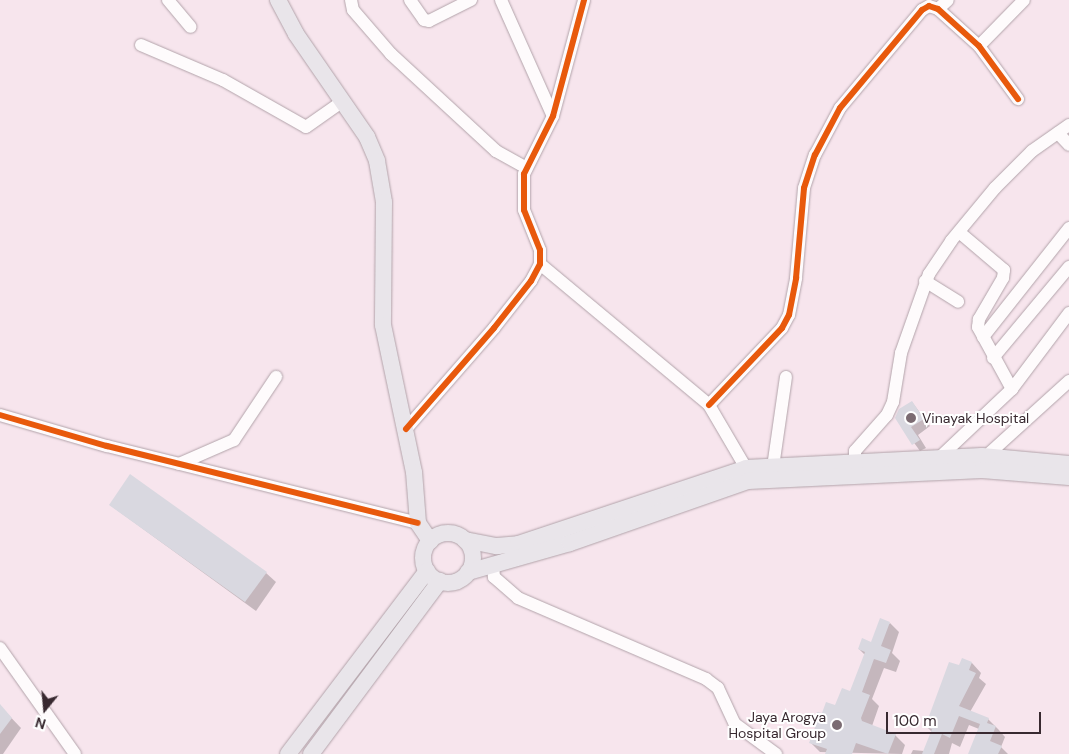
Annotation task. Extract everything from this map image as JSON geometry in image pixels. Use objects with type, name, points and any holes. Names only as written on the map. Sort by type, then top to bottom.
[{"type":"main road","points":[[278,0],[296,34],[367,137],[378,169],[384,202],[383,325],[406,429],[418,523],[430,541]]},
{"type":"main road","points":[[433,576],[423,556],[430,541],[447,533],[465,540],[497,546],[518,544],[773,467],[938,458],[982,463],[1069,478]]},
{"type":"main road","points":[[433,576],[455,581],[468,572],[570,543],[747,475],[982,463],[1069,464]]},
{"type":"main road","points":[[465,540],[473,557],[468,572]]},
{"type":"main road","points":[[288,754],[433,576]]},
{"type":"main road","points":[[311,754],[433,576]]},
{"type":"street","points":[[168,0],[191,27]]},
{"type":"street","points":[[351,0],[353,10],[392,54],[496,151],[527,168]]},
{"type":"street","points":[[410,0],[424,20],[429,21],[471,0]]},
{"type":"street","points":[[501,0],[554,116]]},
{"type":"street","points":[[406,429],[494,328],[531,281],[540,264],[540,250],[524,210],[521,191],[527,168],[554,116],[584,0]]},
{"type":"street","points":[[709,405],[778,333],[789,315],[804,188],[815,155],[832,120],[922,10],[929,5],[948,0]]},
{"type":"street","points":[[979,46],[1024,0]]},
{"type":"street","points":[[929,5],[979,46],[1018,99]]},
{"type":"street","points":[[141,45],[223,80],[306,128],[343,101]]},
{"type":"street","points":[[855,462],[855,451],[887,415],[893,402],[901,353],[925,281],[959,232],[1020,164],[1069,125]]},
{"type":"street","points":[[1058,133],[1069,145]]},
{"type":"street","points":[[983,337],[1069,228]]},
{"type":"street","points":[[959,232],[1004,270],[1003,278],[978,322],[993,358],[1012,389]]},
{"type":"street","points":[[540,264],[709,405],[747,475]]},
{"type":"street","points":[[993,358],[1069,266]]},
{"type":"street","points":[[925,281],[958,302]]},
{"type":"street","points":[[938,458],[1012,389],[1069,313]]},
{"type":"street","points":[[179,464],[234,440],[276,377]]},
{"type":"street","points":[[773,467],[786,377]]},
{"type":"street","points":[[982,463],[1069,380]]},
{"type":"street","points":[[0,415],[179,464],[418,523]]},
{"type":"street","points":[[492,564],[494,577],[518,598],[706,679],[718,688],[735,724],[776,754]]},
{"type":"street","points":[[0,648],[75,754]]},
{"type":"building","points":[[912,401],[924,419],[911,427],[920,440],[912,445],[895,418],[899,409]]},
{"type":"building","points":[[130,474],[267,572],[245,602],[109,505]]},
{"type":"building","points":[[880,618],[890,622],[881,646],[891,650],[886,663],[874,659],[862,692],[870,695],[861,718],[862,721],[896,734],[888,754],[856,743],[852,754],[825,754],[827,749],[809,743],[817,722],[814,721],[817,712],[822,713],[826,702],[835,705],[842,688],[850,691],[865,652],[858,649],[862,638],[871,642]]},
{"type":"building","points":[[962,658],[972,662],[969,670],[976,673],[959,706],[989,718],[987,723],[996,726],[990,741],[1002,746],[998,754],[968,754],[980,724],[959,716],[950,738],[942,734],[934,754],[922,754],[932,729],[925,727],[949,662],[959,665]]},
{"type":"building","points":[[0,704],[12,718],[0,734]]},
{"type":"cycle path","points":[[406,429],[494,328],[531,281],[540,264],[540,250],[524,210],[524,174],[553,116],[584,0]]},
{"type":"cycle path","points":[[709,405],[782,328],[789,315],[796,278],[804,188],[815,155],[840,108],[922,10],[929,6],[938,9],[979,46],[1018,99]]},
{"type":"cycle path","points":[[0,415],[107,446],[418,523]]},
{"type":"place","name":"Vinayak Hospital","points":[[911,418]]},
{"type":"place","name":"Jaya Arogya Hospital Group","points":[[837,725]]}]
